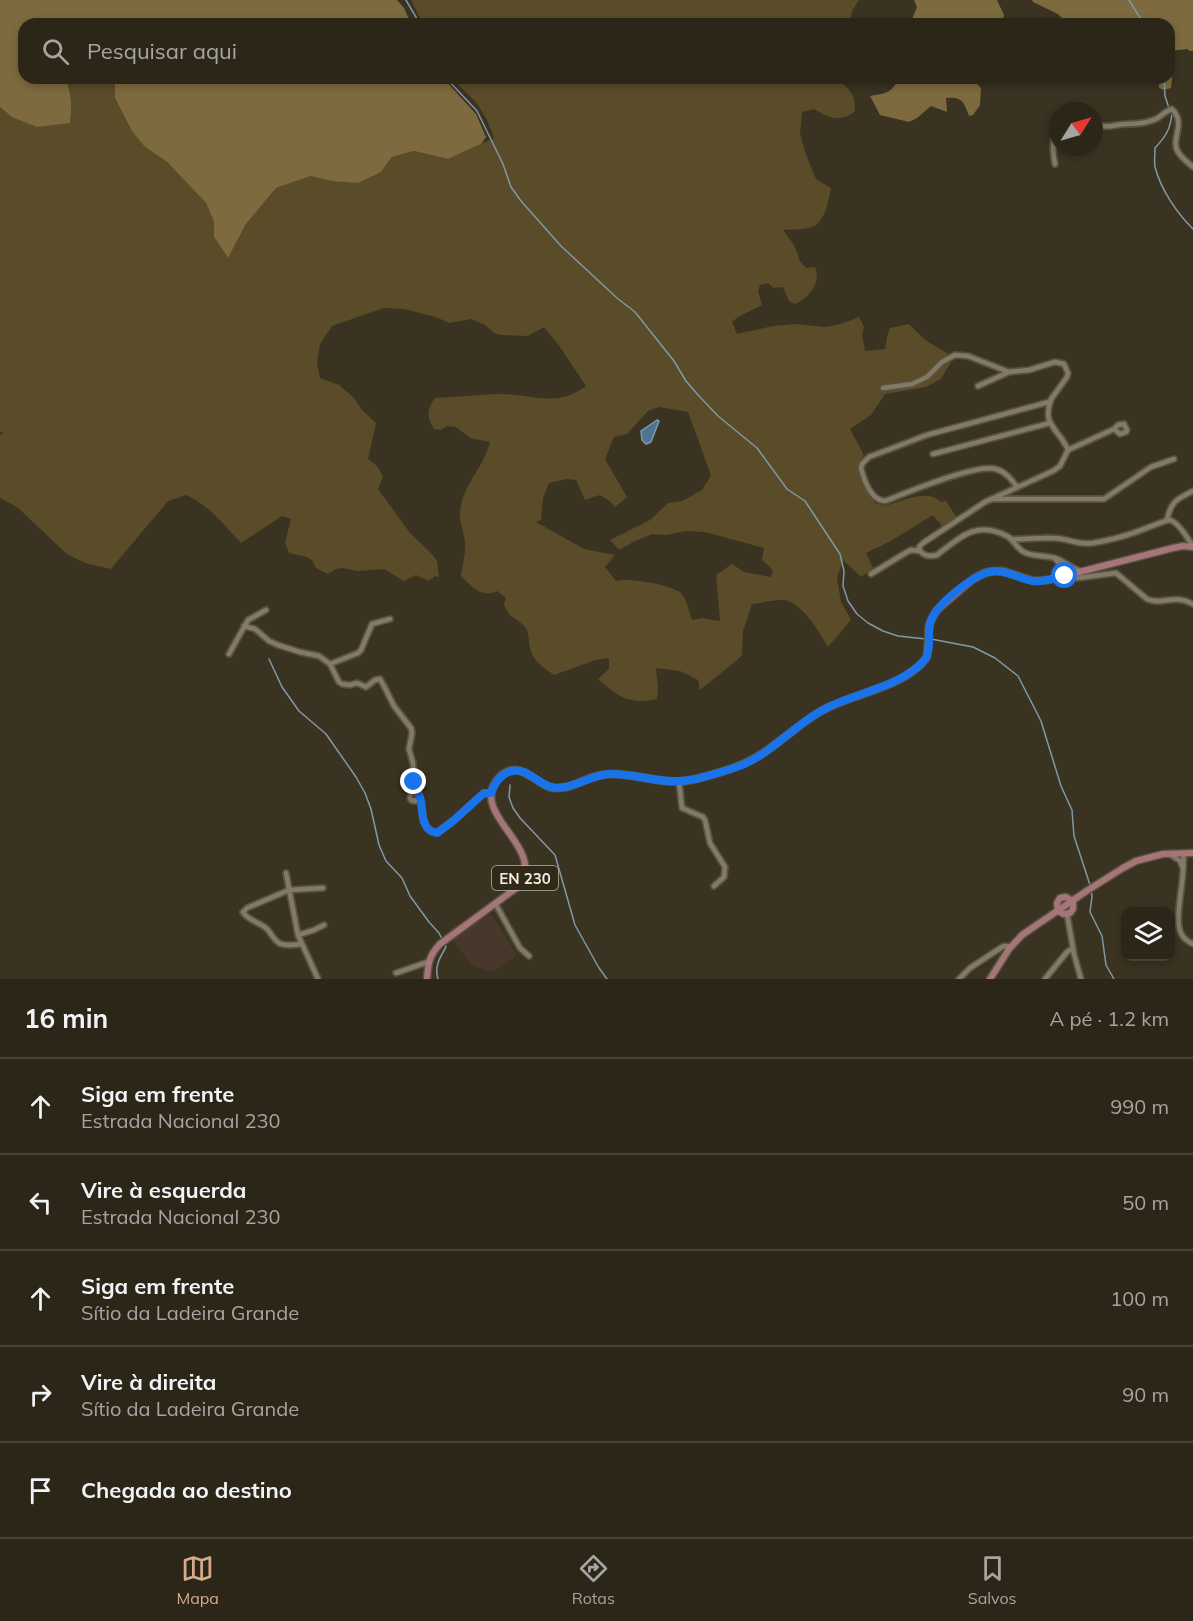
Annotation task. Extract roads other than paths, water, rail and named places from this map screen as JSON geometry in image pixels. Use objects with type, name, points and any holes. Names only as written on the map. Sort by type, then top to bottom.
[{"type":"main road","points":[[491,793],[497,780],[504,774],[518,770],[554,788],[567,787],[606,774],[670,781],[691,780],[742,765],[763,753],[819,712],[899,680],[924,661],[927,657],[929,625],[936,611],[973,579],[984,573],[1003,571],[1034,581],[1048,580],[1173,548],[1193,547]]},
{"type":"main road","name":"EN 230","points":[[428,962],[443,941],[519,886],[525,878],[526,867],[523,856],[491,804],[491,793]]},
{"type":"main road","points":[[1072,901],[1136,861],[1163,854],[1193,854]]},
{"type":"main road","points":[[1068,897],[1072,901],[1073,909],[1067,914],[1058,911],[1057,903],[1060,898],[1068,897]]},
{"type":"main road","points":[[990,979],[1011,947],[1022,935],[1058,911]]},
{"type":"main road","points":[[427,979],[428,962]]},
{"type":"street","points":[[1103,127],[1135,125],[1159,118],[1167,110],[1172,109],[1177,114],[1179,124],[1175,144],[1178,152],[1193,167]]},
{"type":"street","points":[[1054,156],[1055,164]]},
{"type":"street","points":[[883,388],[921,381],[942,362],[955,355],[968,357],[1009,372]]},
{"type":"street","points":[[978,386],[1009,372],[1029,370],[1055,363],[1064,364],[1068,372],[1067,377],[1048,408],[1050,423],[1068,450]]},
{"type":"street","points":[[1017,487],[1009,477],[992,468],[943,479],[880,501],[876,499],[861,468],[869,457],[927,435],[1052,399]]},
{"type":"street","points":[[933,454],[1050,423]]},
{"type":"street","points":[[920,551],[919,547],[923,543],[988,500],[1053,471],[1060,466],[1068,450],[1114,429]]},
{"type":"street","points":[[988,500],[1104,499],[1151,467],[1174,459]]},
{"type":"street","points":[[1167,520],[1175,500],[1193,490]]},
{"type":"street","points":[[1011,539],[1060,538],[1076,543],[1093,543],[1128,535],[1171,520],[1193,547]]},
{"type":"street","points":[[872,573],[911,550],[920,551],[925,556],[932,557],[962,536],[977,530],[988,529],[1011,539],[1025,553],[1053,557],[1083,571]]},
{"type":"street","points":[[1185,535],[1193,531]]},
{"type":"street","points":[[1053,557],[1066,574],[1077,578],[1116,573],[1151,601],[1181,598],[1193,604]]},
{"type":"street","points":[[1066,563],[1068,567],[1066,574]]},
{"type":"street","points":[[229,654],[248,620],[267,610]]},
{"type":"street","points":[[330,664],[361,650],[372,624],[390,619]]},
{"type":"street","points":[[244,626],[255,629],[269,641],[278,645],[319,656],[330,664],[342,684],[357,683],[366,687],[378,679],[394,706],[411,728],[409,749],[414,763],[414,782],[410,798],[416,801],[420,798]]},
{"type":"street","points":[[679,781],[682,808],[705,820],[710,843],[725,867],[724,877],[714,886]]},
{"type":"street","points":[[414,782],[420,798],[423,819],[427,828],[434,833],[453,821],[484,793],[491,793]]},
{"type":"street","points":[[1183,853],[1178,928],[1184,938],[1193,944]]},
{"type":"street","points":[[1169,854],[1183,865]]},
{"type":"street","points":[[1183,865],[1193,854]]},
{"type":"street","points":[[286,873],[298,935],[318,979]]},
{"type":"street","points":[[302,944],[281,944],[266,928],[245,916],[243,912],[247,908],[290,890],[322,888]]},
{"type":"street","points":[[495,903],[520,948],[529,956]]},
{"type":"street","points":[[1067,914],[1081,979]]},
{"type":"street","points":[[298,935],[324,925]]},
{"type":"street","points":[[959,979],[970,968],[1005,945],[1011,947]]},
{"type":"street","points":[[1045,979],[1073,948]]},
{"type":"street","points":[[1062,958],[1069,957],[1076,963]]},
{"type":"street","points":[[396,973],[428,962]]},
{"type":"water","points":[[657,420],[659,421],[651,442],[646,444],[642,440],[641,431]]},
{"type":"waterway","points":[[406,0],[416,18]]},
{"type":"waterway","points":[[1129,0],[1140,18]]},
{"type":"waterway","points":[[452,84],[477,111],[503,164],[511,187],[521,201],[561,246],[635,312],[699,396],[718,416],[757,448],[787,489],[805,501],[840,554],[844,571],[843,586],[848,601],[857,614],[883,631],[898,636],[926,639]]},
{"type":"waterway","points":[[1164,84],[1169,108]]},
{"type":"waterway","points":[[1172,114],[1167,132],[1155,148],[1155,167],[1170,201],[1193,229]]},
{"type":"waterway","points":[[931,639],[973,647],[995,658],[1018,676],[1041,721],[1061,786],[1072,810],[1074,836],[1090,885]]},
{"type":"waterway","points":[[269,659],[282,687],[299,711],[326,734],[356,777],[371,809],[379,845],[386,861],[402,878],[410,896],[442,939]]},
{"type":"waterway","points":[[510,785],[509,797],[513,808],[555,855],[575,925],[607,979]]},
{"type":"waterway","points":[[1091,890],[1090,912],[1102,936],[1106,965],[1114,979]]},
{"type":"waterway","points":[[438,979],[437,966],[446,947],[444,943]]}]
